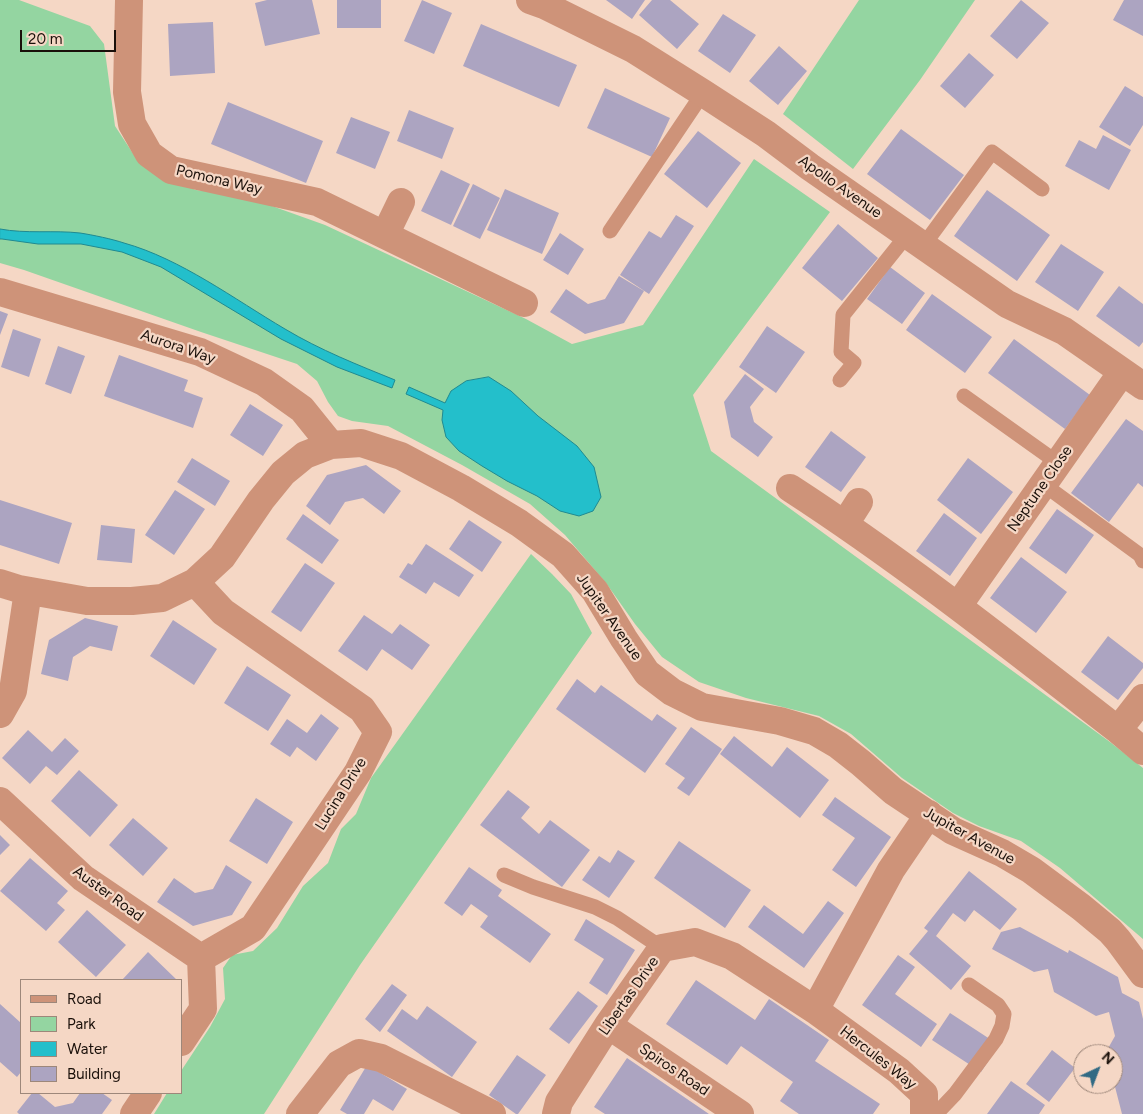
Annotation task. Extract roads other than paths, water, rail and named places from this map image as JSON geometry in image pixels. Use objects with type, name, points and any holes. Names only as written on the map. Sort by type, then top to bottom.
[{"type":"street","name":"Pomona Way","points":[[129,0],[128,100],[132,124],[149,154],[171,170],[317,202],[524,303]]},
{"type":"street","name":"Apollo Avenue","points":[[540,2],[633,50],[703,93],[766,134],[810,167],[1007,304],[1064,331],[1132,379]]},
{"type":"street","points":[[385,235],[400,202]]},
{"type":"street","name":"Aurora Way","points":[[0,292],[200,352],[264,382],[302,409],[331,445]]},
{"type":"street","name":"Neptune Close","points":[[958,606],[1050,474],[1132,379]]},
{"type":"street","name":"Jupiter Avenue","points":[[0,583],[19,590],[87,601],[132,601],[162,598],[195,582],[222,557],[261,500],[283,473],[305,455],[331,445],[362,442],[401,456],[461,488],[520,523],[562,555],[594,591],[648,673],[672,692],[702,707],[780,722],[814,731],[838,745],[861,762],[893,791],[953,831],[1002,853],[1031,870],[1081,906],[1110,931],[1143,974]]},
{"type":"street","points":[[790,488],[852,513],[958,606],[1143,751]]},
{"type":"street","name":"Lucina Drive","points":[[195,582],[223,612],[362,709],[378,732],[358,772],[253,928],[201,958]]},
{"type":"street","points":[[0,714],[13,691],[28,591]]},
{"type":"street","points":[[1118,730],[1143,698]]},
{"type":"street","name":"Auster Road","points":[[0,801],[83,878],[201,958]]},
{"type":"street","points":[[815,1010],[891,870],[929,814]]},
{"type":"street","name":"Jupiter Avenue","points":[[1118,940],[1143,960]]},
{"type":"street","name":"Libertas Drive","points":[[556,1114],[559,1102],[608,1026],[662,948],[695,942],[732,956],[815,1010]]},
{"type":"street","points":[[182,1040],[203,1009],[201,958]]},
{"type":"street","name":"Hercules Way","points":[[815,1010],[899,1071],[924,1094],[924,1114]]},
{"type":"street","name":"Spiros Road","points":[[608,1026],[740,1114]]},
{"type":"street","points":[[300,1114],[339,1064],[359,1053],[381,1058],[492,1114]]},
{"type":"street","points":[[134,1114],[147,1094]]},
{"type":"lane","points":[[610,231],[703,93]]},
{"type":"lane","points":[[840,380],[854,362],[841,352],[844,315],[915,240],[992,152],[1042,189]]},
{"type":"lane","points":[[964,396],[1140,555],[1143,561]]},
{"type":"lane","points":[[504,875],[532,887],[595,907],[617,918],[662,948]]},
{"type":"lane","points":[[936,1114],[955,1094],[996,1039],[1002,1026],[1004,1014],[998,1004],[969,985]]},
{"type":"water","points":[[0,229],[80,233],[114,240],[145,250],[187,269],[312,344],[395,380],[392,388],[337,367],[281,339],[161,267],[122,252],[81,244],[38,244],[0,239]]},
{"type":"water","points":[[489,377],[511,391],[538,416],[577,446],[594,467],[601,497],[593,511],[579,516],[560,511],[482,466],[459,451],[446,437],[442,420],[443,410],[406,394],[409,387],[445,403],[451,391],[466,381]]}]
